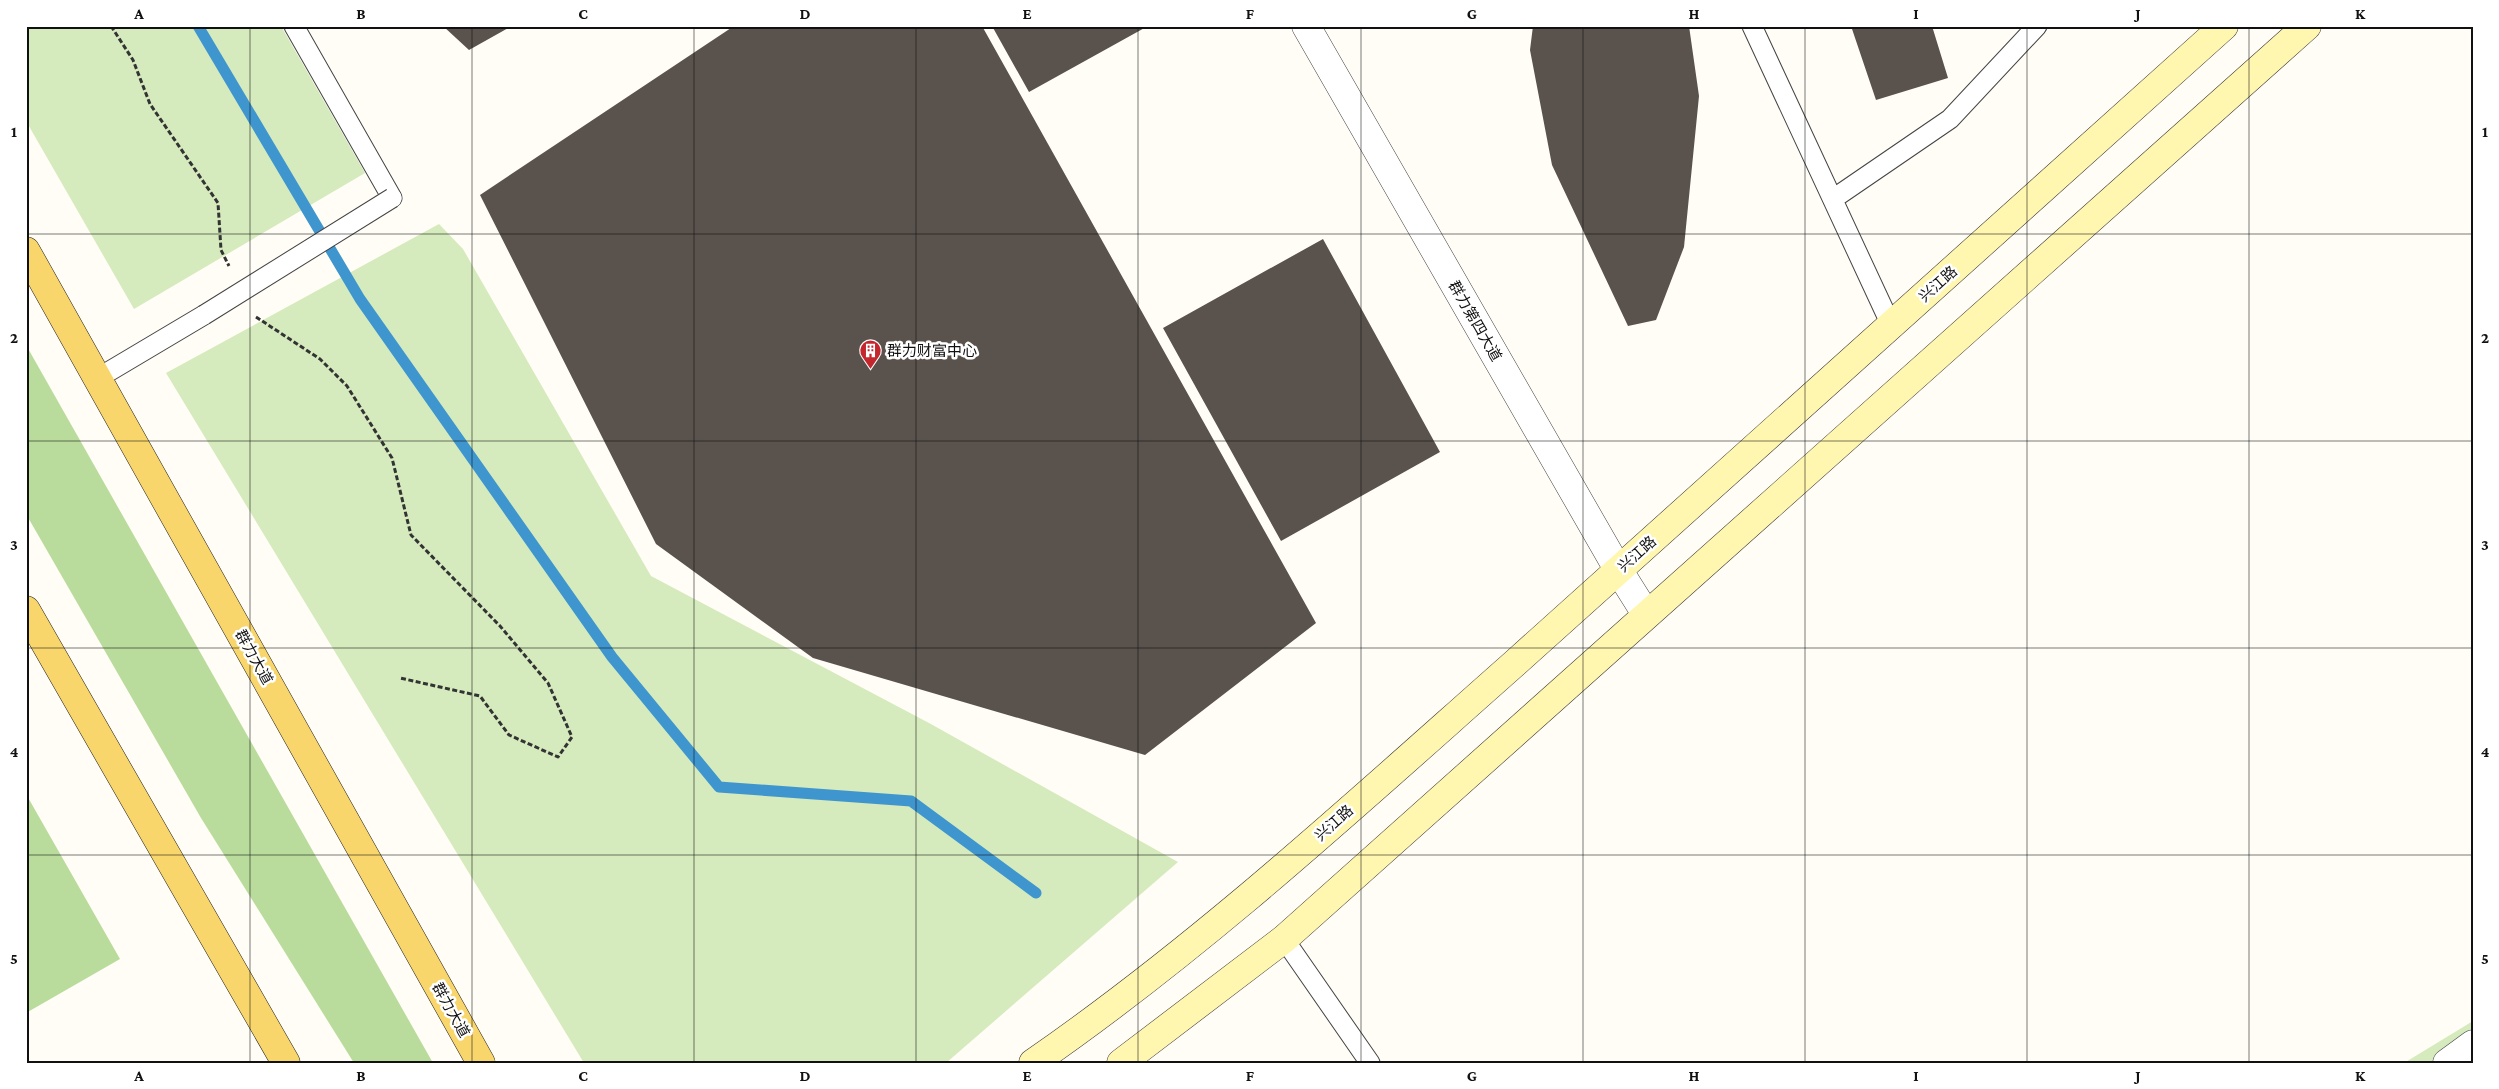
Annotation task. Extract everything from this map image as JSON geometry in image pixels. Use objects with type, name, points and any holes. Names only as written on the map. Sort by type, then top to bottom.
[{"type":"main road","name":"兴江路","points":[[1033,1063],[1075,1034],[1249,898],[1619,571],[2224,26]]},
{"type":"main road","points":[[1121,1063],[1284,939],[2307,26]]},
{"type":"main road","name":"群力大道","points":[[26,251],[481,1063]]},
{"type":"main road","points":[[26,610],[286,1063]]},
{"type":"street","name":"群力第四大道","points":[[1306,26],[1619,571],[1646,614]]},
{"type":"street","points":[[2447,1063],[2473,1044]]},
{"type":"lane","points":[[98,378],[204,315],[392,198],[294,26]]},
{"type":"lane","points":[[1752,26],[1891,325]]},
{"type":"lane","points":[[1833,199],[1950,119],[2037,26]]},
{"type":"lane","points":[[1284,939],[1370,1063]]},
{"type":"path","points":[[112,26],[133,60],[150,104],[218,203],[221,250],[234,275]]},
{"type":"path","points":[[254,315],[320,359],[347,386],[392,458],[411,535],[500,626],[548,684],[572,736],[558,758],[509,735],[480,696],[400,678]]},
{"type":"green space","points":[[26,26],[281,26],[365,173],[134,309],[26,121]]},
{"type":"green space","points":[[439,224],[463,249],[651,576],[929,723],[1178,862],[946,1063],[584,1063],[166,373]]},
{"type":"green space","points":[[26,345],[433,1063],[354,1063],[201,818],[26,514]]},
{"type":"green space","points":[[26,794],[120,959],[26,1013]]},
{"type":"green space","points":[[2473,1021],[2473,1063],[2404,1063]]},
{"type":"building","points":[[443,26],[512,26],[469,50]]},
{"type":"building","name":"群力财富中心","points":[[734,26],[982,26],[1316,623],[1145,755],[813,658],[656,544],[480,195]]},
{"type":"building","points":[[992,26],[1148,26],[1029,92]]},
{"type":"building","points":[[1533,26],[1689,26],[1699,96],[1684,247],[1656,320],[1628,326],[1552,165],[1530,50]]},
{"type":"building","points":[[1851,26],[1932,26],[1948,78],[1876,100]]},
{"type":"building","points":[[1323,239],[1440,452],[1281,541],[1163,328]]},
{"type":"waterway","points":[[198,26],[360,299],[612,657],[719,787],[911,801],[1036,893]]},
{"type":"place","name":"群力财富中心","points":[[871,370]]}]
